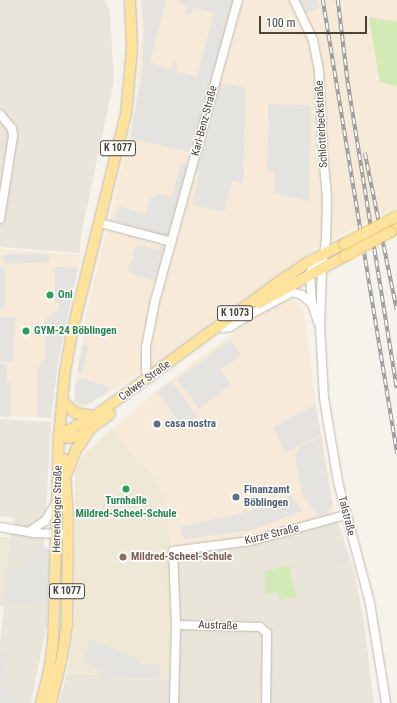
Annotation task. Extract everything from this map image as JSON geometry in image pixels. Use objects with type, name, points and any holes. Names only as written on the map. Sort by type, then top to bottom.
[{"type":"main road","name":"Herrenberger Straße","points":[[51,703],[59,674],[66,635],[62,534],[58,500],[68,351],[104,224],[128,101],[132,49],[130,0]]},
{"type":"main road","name":"Calwer Straße","points":[[63,434],[95,416],[150,378],[247,305],[308,262],[397,216]]},
{"type":"main road","name":"Calwer Straße","points":[[63,434],[74,438],[89,431],[247,310],[310,274],[394,230]]},
{"type":"main road","name":"Herrenberger Straße","points":[[41,703],[50,671],[53,644],[66,477],[63,434],[77,315]]},
{"type":"main road","points":[[67,406],[75,413],[95,416]]},
{"type":"main road","name":"K 1073","points":[[66,477],[76,450],[89,431]]},
{"type":"street","name":"Karl-Benz-Straße","points":[[150,378],[146,371],[146,347],[156,301],[238,0]]},
{"type":"street","name":"Schlotterbeckstraße","points":[[294,0],[313,40],[318,55],[327,197],[324,254]]},
{"type":"street","points":[[0,114],[12,129],[13,136],[0,219]]},
{"type":"street","points":[[104,224],[172,242]]},
{"type":"street","points":[[310,274],[314,264],[324,254]]},
{"type":"street","name":"Talstraße","points":[[324,254],[322,268],[320,326],[324,398],[338,482],[367,590],[386,703]]},
{"type":"street","name":"Talstraße","points":[[310,274],[312,304],[320,326]]},
{"type":"street","name":"Calwer Straße","points":[[223,328],[230,327],[249,314],[292,292],[300,293]]},
{"type":"street","name":"Talstraße","points":[[300,293],[312,304]]},
{"type":"street","points":[[30,532],[45,521],[58,500]]},
{"type":"street","name":"Kurze Straße","points":[[176,625],[173,550],[250,541],[346,515]]},
{"type":"street","points":[[0,526],[30,532],[62,534]]},
{"type":"street","points":[[174,703],[176,625]]},
{"type":"street","name":"Austraße","points":[[176,625],[260,628],[267,633],[266,703]]},
{"type":"shaded area","points":[[0,0],[104,0],[110,11],[114,80],[81,236],[80,253],[0,247]]},
{"type":"shaded area","points":[[140,0],[397,0],[397,208],[392,209],[316,248],[159,362],[83,408],[78,406],[74,401],[75,383],[87,311],[129,138],[137,94],[142,34]]},
{"type":"shaded area","points":[[142,0],[166,0],[150,62],[171,70],[173,61],[178,62],[176,71],[197,77],[214,13],[193,7],[191,15],[186,14],[187,7],[178,4],[179,1],[175,0],[234,0],[192,153],[130,138],[142,74],[144,28]]},
{"type":"shaded area","points":[[298,0],[317,0],[319,8],[306,13]]},
{"type":"shaded area","points":[[219,83],[246,88],[243,183],[232,180],[224,212],[192,205],[199,173],[195,172]]},
{"type":"shaded area","points":[[269,104],[311,105],[309,201],[274,193],[275,171],[267,171]]},
{"type":"shaded area","points":[[181,162],[188,164],[169,237],[114,221],[118,206],[146,214],[150,197],[155,198],[157,193],[172,197]]},
{"type":"shaded area","points":[[137,245],[158,250],[161,245],[165,245],[155,281],[131,273],[127,268],[134,259],[132,253]]},
{"type":"shaded area","points":[[0,249],[81,255],[58,361],[51,418],[0,416]]},
{"type":"shaded area","points":[[9,254],[50,254],[49,262],[5,264],[2,256]]},
{"type":"shaded area","points":[[0,266],[5,268],[5,309],[0,309]]},
{"type":"shaded area","points":[[55,267],[78,268],[58,361],[51,418],[37,417],[38,368],[45,357],[45,319],[59,309],[59,303],[55,303]]},
{"type":"shaded area","points":[[291,299],[301,305],[304,312],[314,392],[335,512],[258,533],[250,538],[171,549],[174,625],[171,679],[98,678],[97,675],[67,673],[73,630],[75,472],[83,455],[155,392],[199,358],[264,311]]},
{"type":"shaded area","points":[[0,317],[15,318],[13,362],[0,362]]},
{"type":"shaded area","points":[[230,340],[241,355],[220,370],[231,385],[199,409],[177,379]]},
{"type":"shaded area","points":[[83,345],[89,346],[82,374],[77,372]]},
{"type":"shaded area","points":[[0,363],[7,364],[7,382],[10,382],[10,417],[0,416]]},
{"type":"shaded area","points":[[80,378],[109,386],[108,392],[89,404],[79,404],[75,401],[75,383]]},
{"type":"shaded area","points":[[172,381],[197,416],[183,427],[157,392]]},
{"type":"shaded area","points":[[315,405],[321,435],[285,453],[273,427]]},
{"type":"shaded area","points":[[0,419],[51,422],[44,545],[50,551],[47,624],[31,703],[0,703],[0,642],[4,607],[0,606],[0,600],[14,518],[0,516]]},
{"type":"shaded area","name":"Mildred-Scheel-Schule","points":[[112,429],[134,457],[151,473],[166,501],[170,539],[169,678],[98,678],[98,673],[67,671],[75,631],[75,471],[83,455]]},
{"type":"shaded area","points":[[321,437],[332,504],[327,514],[318,516],[302,494],[295,455],[300,447]]},
{"type":"shaded area","points":[[291,495],[303,511],[252,530],[184,539],[179,527],[244,513],[244,509],[246,508],[248,512]]},
{"type":"shaded area","points":[[335,512],[355,574],[364,623],[374,703],[59,703],[67,673],[98,675],[98,678],[171,679],[171,548],[250,538],[258,533]]},
{"type":"shaded area","points":[[0,537],[10,538],[0,600]]},
{"type":"shaded area","points":[[41,543],[50,551],[47,605],[5,601],[11,568],[21,569]]},
{"type":"shaded area","points":[[343,543],[350,559],[335,563],[332,552],[338,550],[337,544]]},
{"type":"shaded area","points":[[91,640],[139,659],[141,664],[160,664],[160,678],[98,678],[99,669],[82,662]]},
{"type":"shaded area","points":[[0,653],[8,654],[6,682],[0,682]]},
{"type":"shaded area","points":[[0,687],[6,687],[7,696],[19,696],[19,703],[0,703]]},
{"type":"green space","points":[[369,17],[397,22],[397,86],[380,82]]},
{"type":"green space","points":[[289,565],[296,597],[280,600],[278,592],[265,593],[265,571]]},
{"type":"railway","points":[[323,0],[397,454]]},
{"type":"railway","points":[[338,0],[348,83],[397,388]]},
{"type":"railway","points":[[365,153],[397,310]]},
{"type":"place","name":"Oni","points":[[50,295]]},
{"type":"place","name":"GYM-24 Böblingen","points":[[26,331]]},
{"type":"place","name":"casa nostra","points":[[157,424]]},
{"type":"place","name":"Turnhalle Mildred-Scheel-Schule","points":[[126,489]]},
{"type":"place","name":"Finanzamt Böblingen","points":[[236,497]]},
{"type":"place","name":"Mildred-Scheel-Schule","points":[[123,557]]}]
